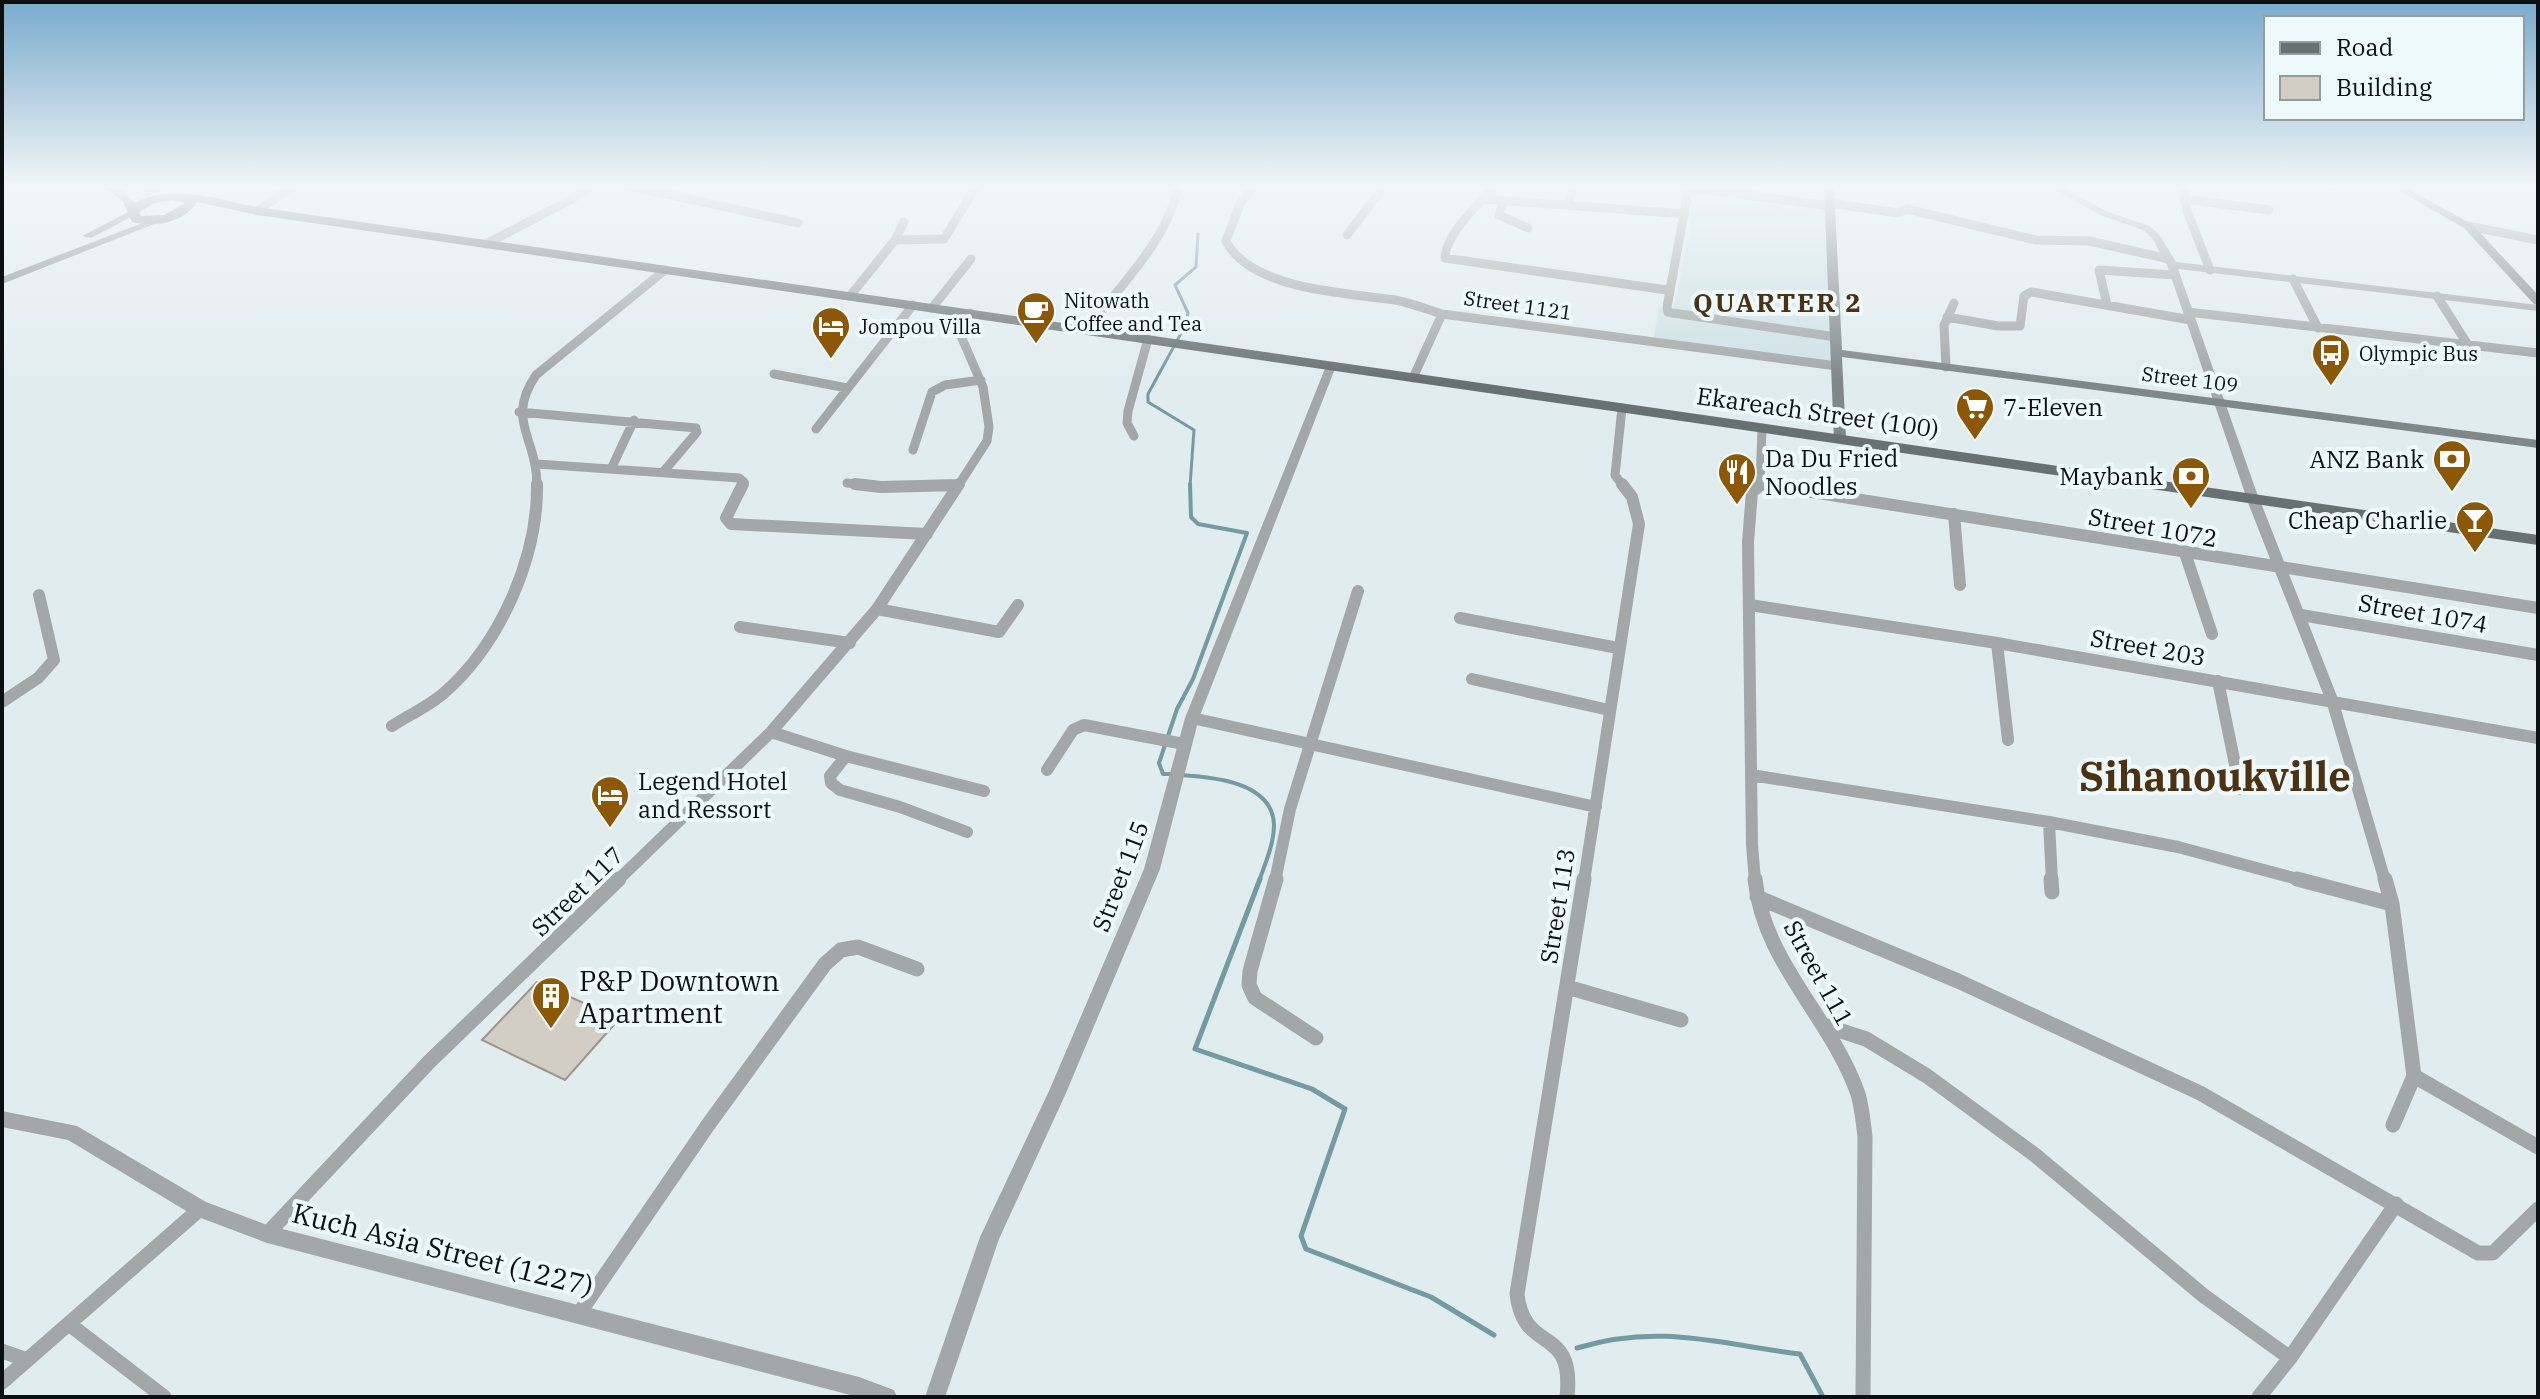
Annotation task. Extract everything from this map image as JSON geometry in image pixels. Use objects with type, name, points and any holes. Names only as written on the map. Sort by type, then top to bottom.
[{"type":"main road","points":[[2,270],[52,250]]},
{"type":"main road","points":[[2,281],[81,250]]},
{"type":"main road","points":[[529,250],[1156,340]]},
{"type":"main road","points":[[1833,250],[1839,439]]},
{"type":"main road","points":[[2490,250],[2538,305]]},
{"type":"main road","name":"Ekareach Street (100)","points":[[1156,340],[2538,540]]},
{"type":"main road","name":"Street 109","points":[[1836,359],[1946,367],[2538,444]]},
{"type":"street","points":[[850,296],[887,250]]},
{"type":"street","points":[[1086,330],[1146,250]]},
{"type":"street","name":"Street 1121","points":[[1231,250],[1254,268],[1301,287],[1399,301],[1442,314],[1836,359]]},
{"type":"street","points":[[1445,250],[1445,258],[1667,290]]},
{"type":"street","points":[[1673,250],[1667,290],[1668,312],[1836,337]]},
{"type":"street","points":[[2123,250],[2172,267]]},
{"type":"street","points":[[2163,250],[2172,267],[2253,499],[2332,700],[2392,904],[2414,1076],[2393,1125]]},
{"type":"street","points":[[2203,250],[2210,270]]},
{"type":"street","points":[[932,308],[971,259]]},
{"type":"street","points":[[2107,305],[2099,270],[2172,267],[2538,305]]},
{"type":"street","points":[[392,726],[444,693],[471,665],[511,598],[527,559],[537,516],[537,464],[519,412],[525,389],[536,375],[665,270]]},
{"type":"street","points":[[2293,279],[2318,328]]},
{"type":"street","points":[[1947,317],[1998,326],[2020,326],[2024,296],[2031,292],[2189,316],[2538,353]]},
{"type":"street","points":[[2437,296],[2468,345]]},
{"type":"street","points":[[1946,367],[1943,334],[1954,303]]},
{"type":"street","points":[[816,429],[913,305]]},
{"type":"street","name":"Street 117","points":[[267,1234],[430,1061],[771,732],[877,609],[987,441],[991,421],[990,403],[961,336],[961,326],[970,313]]},
{"type":"street","points":[[1413,378],[1442,314]]},
{"type":"street","points":[[1134,436],[1127,423],[1128,411],[1156,340]]},
{"type":"street","name":"Street 115","points":[[935,1397],[990,1237],[1057,1093],[1152,869],[1173,800],[1192,718],[1331,366]]},
{"type":"street","points":[[774,374],[847,388]]},
{"type":"street","points":[[913,450],[932,392],[945,385],[981,380]]},
{"type":"street","name":"Street 113","points":[[1567,1397],[1571,1370],[1564,1352],[1528,1325],[1520,1314],[1517,1294],[1639,524],[1632,497],[1615,475],[1622,408]]},
{"type":"street","points":[[519,412],[696,428],[697,432],[664,471]]},
{"type":"street","points":[[612,467],[634,420]]},
{"type":"street","name":"Street 111","points":[[1762,428],[1762,484],[1752,492],[1748,542],[1751,775],[1757,897],[1769,936],[1785,968],[1823,1025],[1858,1094],[1865,1136],[1863,1397]]},
{"type":"street","points":[[537,464],[612,467],[743,479],[726,518],[731,524],[927,534]]},
{"type":"street","points":[[847,483],[881,487],[957,485]]},
{"type":"street","name":"Street 1072","points":[[1762,484],[2538,608]]},
{"type":"street","points":[[1954,514],[1960,585]]},
{"type":"street","points":[[2185,553],[2212,634]]},
{"type":"street","points":[[1316,1038],[1255,998],[1249,985],[1250,971],[1284,849],[1290,809],[1358,591]]},
{"type":"street","points":[[2,702],[38,678],[54,660],[39,595]]},
{"type":"street","points":[[877,609],[999,632],[1003,631],[1018,605]]},
{"type":"street","name":"Street 203","points":[[1750,605],[1997,643],[2538,738]]},
{"type":"street","name":"Street 1074","points":[[2301,615],[2538,655]]},
{"type":"street","points":[[1460,618],[1618,648]]},
{"type":"street","points":[[740,627],[850,643]]},
{"type":"street","points":[[1997,643],[2008,740]]},
{"type":"street","points":[[1472,679],[1609,710]]},
{"type":"street","points":[[2218,681],[2240,789]]},
{"type":"street","points":[[1192,718],[1310,741],[1596,807]]},
{"type":"street","points":[[1047,770],[1073,730],[1084,725],[1182,752]]},
{"type":"street","points":[[771,732],[846,756],[984,791]]},
{"type":"street","points":[[846,756],[830,776],[831,783],[840,790],[900,807],[967,832]]},
{"type":"street","points":[[1751,775],[2049,822],[2178,847],[2392,904]]},
{"type":"street","points":[[2049,822],[2052,892]]},
{"type":"street","points":[[1757,897],[1958,981],[2200,1093],[2478,1253],[2493,1253],[2538,1209]]},
{"type":"street","points":[[580,1312],[708,1125],[825,964],[841,950],[858,947],[917,969]]},
{"type":"street","points":[[1567,987],[1681,1020]]},
{"type":"street","points":[[1823,1025],[1866,1039],[1927,1076],[2035,1155],[2204,1296],[2290,1358]]},
{"type":"street","points":[[2414,1076],[2538,1147]]},
{"type":"street","name":"Kuch Asia Street (1227)","points":[[2,1119],[71,1132],[200,1209],[267,1234],[580,1312],[887,1397]]},
{"type":"street","points":[[2259,1397],[2290,1358],[2396,1204]]},
{"type":"street","points":[[2,1382],[200,1209]]},
{"type":"street","points":[[69,1324],[164,1397]]},
{"type":"street","points":[[2,1351],[27,1360]]},
{"type":"shaded area","points":[[1686,250],[1827,250],[1832,366],[1653,341],[1659,308],[1673,310]]},
{"type":"building","name":"P&P Downtown Apartment","points":[[537,982],[619,1019],[565,1080],[482,1040]]},
{"type":"waterway","points":[[1190,485],[1194,430],[1148,402],[1148,394],[1185,326],[1188,313],[1175,285],[1196,267],[1197,250]]},
{"type":"waterway","points":[[1172,774],[1163,774],[1159,763],[1177,709],[1193,679],[1247,533],[1198,524],[1191,517],[1190,485]]},
{"type":"waterway","points":[[1181,775],[1224,780],[1253,791],[1264,799],[1271,811],[1274,832],[1259,881]]},
{"type":"waterway","points":[[1260,879],[1195,1049],[1312,1089],[1345,1109],[1301,1236],[1306,1249],[1431,1297],[1494,1335]]},
{"type":"waterway","points":[[1577,1348],[1635,1337],[1662,1336],[1800,1354],[1823,1397]]},
{"type":"place","name":"Nitowath Coffee and Tea","points":[[1036,345]]},
{"type":"place","name":"Jompou Villa","points":[[831,360]]},
{"type":"place","name":"Olympic Bus","points":[[2331,387]]},
{"type":"place","name":"7-Eleven","points":[[1975,441]]},
{"type":"place","name":"ANZ Bank","points":[[2452,493]]},
{"type":"place","name":"Da Du Fried Noodles","points":[[1737,506]]},
{"type":"place","name":"Maybank","points":[[2191,510]]},
{"type":"place","name":"Cheap Charlie","points":[[2475,554]]},
{"type":"place","name":"Legend Hotel and Ressort","points":[[610,829]]},
{"type":"place","name":"P&P Downtown Apartment","points":[[551,1030]]},
{"type":"district","name":"QUARTER 2","points":[[1778,302]]},
{"type":"district","name":"Sihanoukville","points":[[2215,776]]}]
